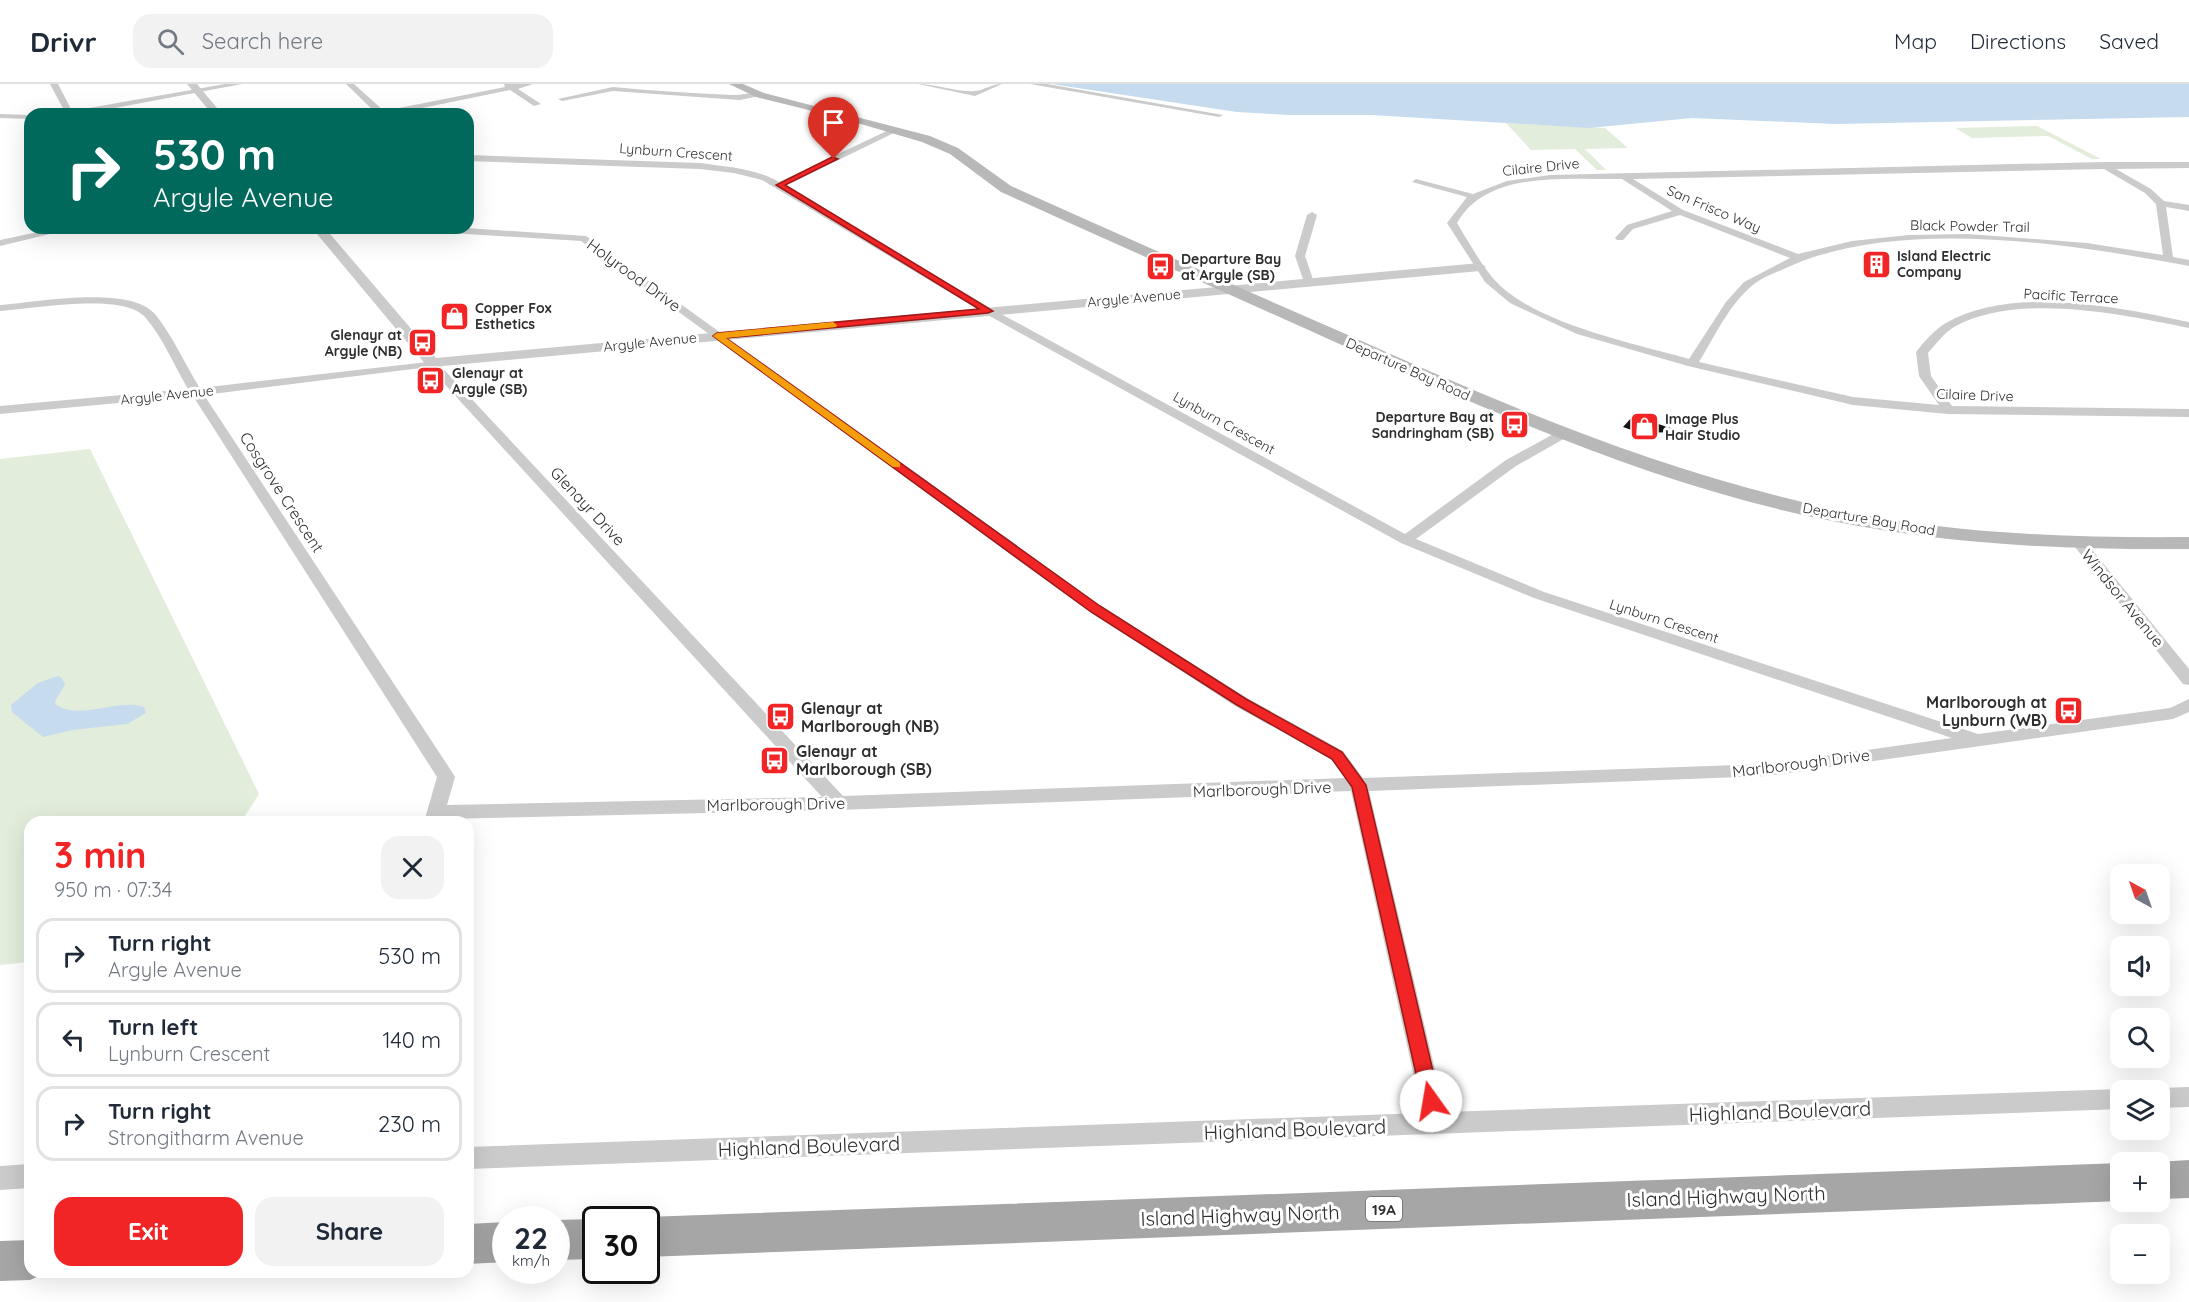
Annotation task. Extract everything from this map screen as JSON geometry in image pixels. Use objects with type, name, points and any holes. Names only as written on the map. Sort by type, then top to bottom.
[{"type":"main road","name":"Departure Bay Road","points":[[734,84],[760,95],[896,130],[954,151],[1006,189],[1443,385],[1563,434],[1725,489],[1831,515],[1944,532],[2080,544],[2189,543]]},
{"type":"main road","points":[[2170,1180],[2189,1179]]},
{"type":"main road","name":"Island Highway North","points":[[660,1236],[2110,1182]]},
{"type":"main road","points":[[474,1244],[492,1243]]},
{"type":"main road","points":[[0,1261],[24,1260]]},
{"type":"street","points":[[54,84],[67,108]]},
{"type":"street","points":[[99,108],[195,88],[238,84]]},
{"type":"street","points":[[350,84],[375,108]]},
{"type":"street","points":[[408,108],[508,86],[529,84]]},
{"type":"street","points":[[922,84],[975,94],[998,84]]},
{"type":"street","points":[[1034,84],[1219,115]]},
{"type":"street","points":[[508,86],[537,104]]},
{"type":"street","points":[[195,88],[212,108]]},
{"type":"street","points":[[562,99],[613,89],[728,98],[760,95]]},
{"type":"street","points":[[0,116],[24,117]]},
{"type":"street","points":[[780,185],[896,130]]},
{"type":"street","name":"Lynburn Crescent","points":[[474,158],[700,166],[734,170],[765,178],[988,311],[1406,540],[1539,595],[1976,740]]},
{"type":"street","points":[[2103,165],[2148,191],[2161,203],[2189,208]]},
{"type":"street","name":"Cilaire Drive","points":[[2189,165],[1623,176],[1516,182],[1472,196],[1458,210],[1452,222],[1489,280],[1514,301],[1536,314],[1581,332],[1692,364],[1853,401],[1948,410],[2189,413]]},
{"type":"street","name":"San Frisco Way","points":[[1623,176],[1660,202],[1680,212],[1799,258]]},
{"type":"street","points":[[1416,182],[1472,196]]},
{"type":"street","points":[[2161,203],[2168,258]]},
{"type":"street","points":[[1620,238],[1630,227],[1680,212]]},
{"type":"street","points":[[1310,282],[1300,256],[1312,215]]},
{"type":"street","name":"Holyrood Drive","points":[[474,231],[583,238],[1096,609],[1241,702],[1337,755],[1359,785],[1436,1124]]},
{"type":"street","points":[[0,243],[42,234]]},
{"type":"street","name":"Glenayr Drive","points":[[323,234],[432,363],[839,803]]},
{"type":"street","name":"Black Powder Trail","points":[[1692,364],[1728,307],[1755,277],[1799,258],[1845,245],[1916,237],[1969,237],[2060,242],[2189,263]]},
{"type":"street","name":"Argyle Avenue","points":[[0,411],[196,392],[432,363],[1480,267]]},
{"type":"street","name":"Cosgrove Crescent","points":[[0,308],[79,300],[106,300],[134,305],[149,314],[196,392],[446,777],[435,816]]},
{"type":"street","name":"Pacific Terrace","points":[[1948,410],[1925,376],[1922,352],[1949,326],[1982,312],[2018,308],[2066,308],[2113,312],[2189,325]]},
{"type":"street","points":[[2172,412],[2189,425]]},
{"type":"street","points":[[1406,540],[1511,463],[1563,434]]},
{"type":"street","name":"Windsor Avenue","points":[[2080,544],[2189,680]]},
{"type":"street","name":"Marlborough Drive","points":[[464,816],[1767,770],[2173,713],[2189,705]]},
{"type":"street","points":[[2170,1098],[2189,1097]]},
{"type":"street","name":"Highland Boulevard","points":[[474,1158],[2110,1099]]},
{"type":"street","points":[[0,1178],[24,1176]]},
{"type":"green space","points":[[1506,123],[1605,128],[1628,148],[1585,149],[1606,170],[1597,170],[1575,149],[1531,150]]},
{"type":"green space","points":[[2037,126],[2101,159],[2092,159],[2048,136],[1972,138],[1955,128]]},
{"type":"green space","points":[[90,449],[259,794],[245,816],[24,816],[24,963],[0,965],[0,459]]},
{"type":"water","points":[[1051,84],[2189,84],[2189,117],[1835,124],[1692,118],[1589,128],[1372,115],[1289,115],[1237,112]]},
{"type":"water","points":[[58,676],[62,678],[65,685],[55,701],[56,705],[77,711],[133,705],[144,707],[146,713],[127,724],[72,730],[43,737],[12,712],[11,705],[38,683]]},
{"type":"building","name":"Image Plus Hair Studio","points":[[1633,416],[1677,430],[1677,432],[1640,433],[1623,427]]},
{"type":"slow traffic","points":[[833,325],[717,336],[897,465]]},
{"type":"place","name":"Island Electric Company","points":[[1876,264]]},
{"type":"place","name":"Departure Bay at Argyle (SB)","points":[[1160,267]]},
{"type":"place","name":"Copper Fox Esthetics","points":[[454,316]]},
{"type":"place","name":"Glenayr at Argyle (NB)","points":[[423,343]]},
{"type":"place","name":"Glenayr at Argyle (SB)","points":[[431,381]]},
{"type":"place","name":"Departure Bay at Sandringham (SB)","points":[[1515,425]]},
{"type":"place","name":"Image Plus Hair Studio","points":[[1644,427]]},
{"type":"place","name":"Marlborough at Lynburn (WB)","points":[[2068,711]]},
{"type":"place","name":"Glenayr at Marlborough (NB)","points":[[780,717]]},
{"type":"place","name":"Glenayr at Marlborough (SB)","points":[[775,760]]},
{"type":"route","points":[[834,159],[780,185],[988,311],[717,336],[1096,609],[1241,702],[1337,755],[1359,785],[1431,1101]]}]
